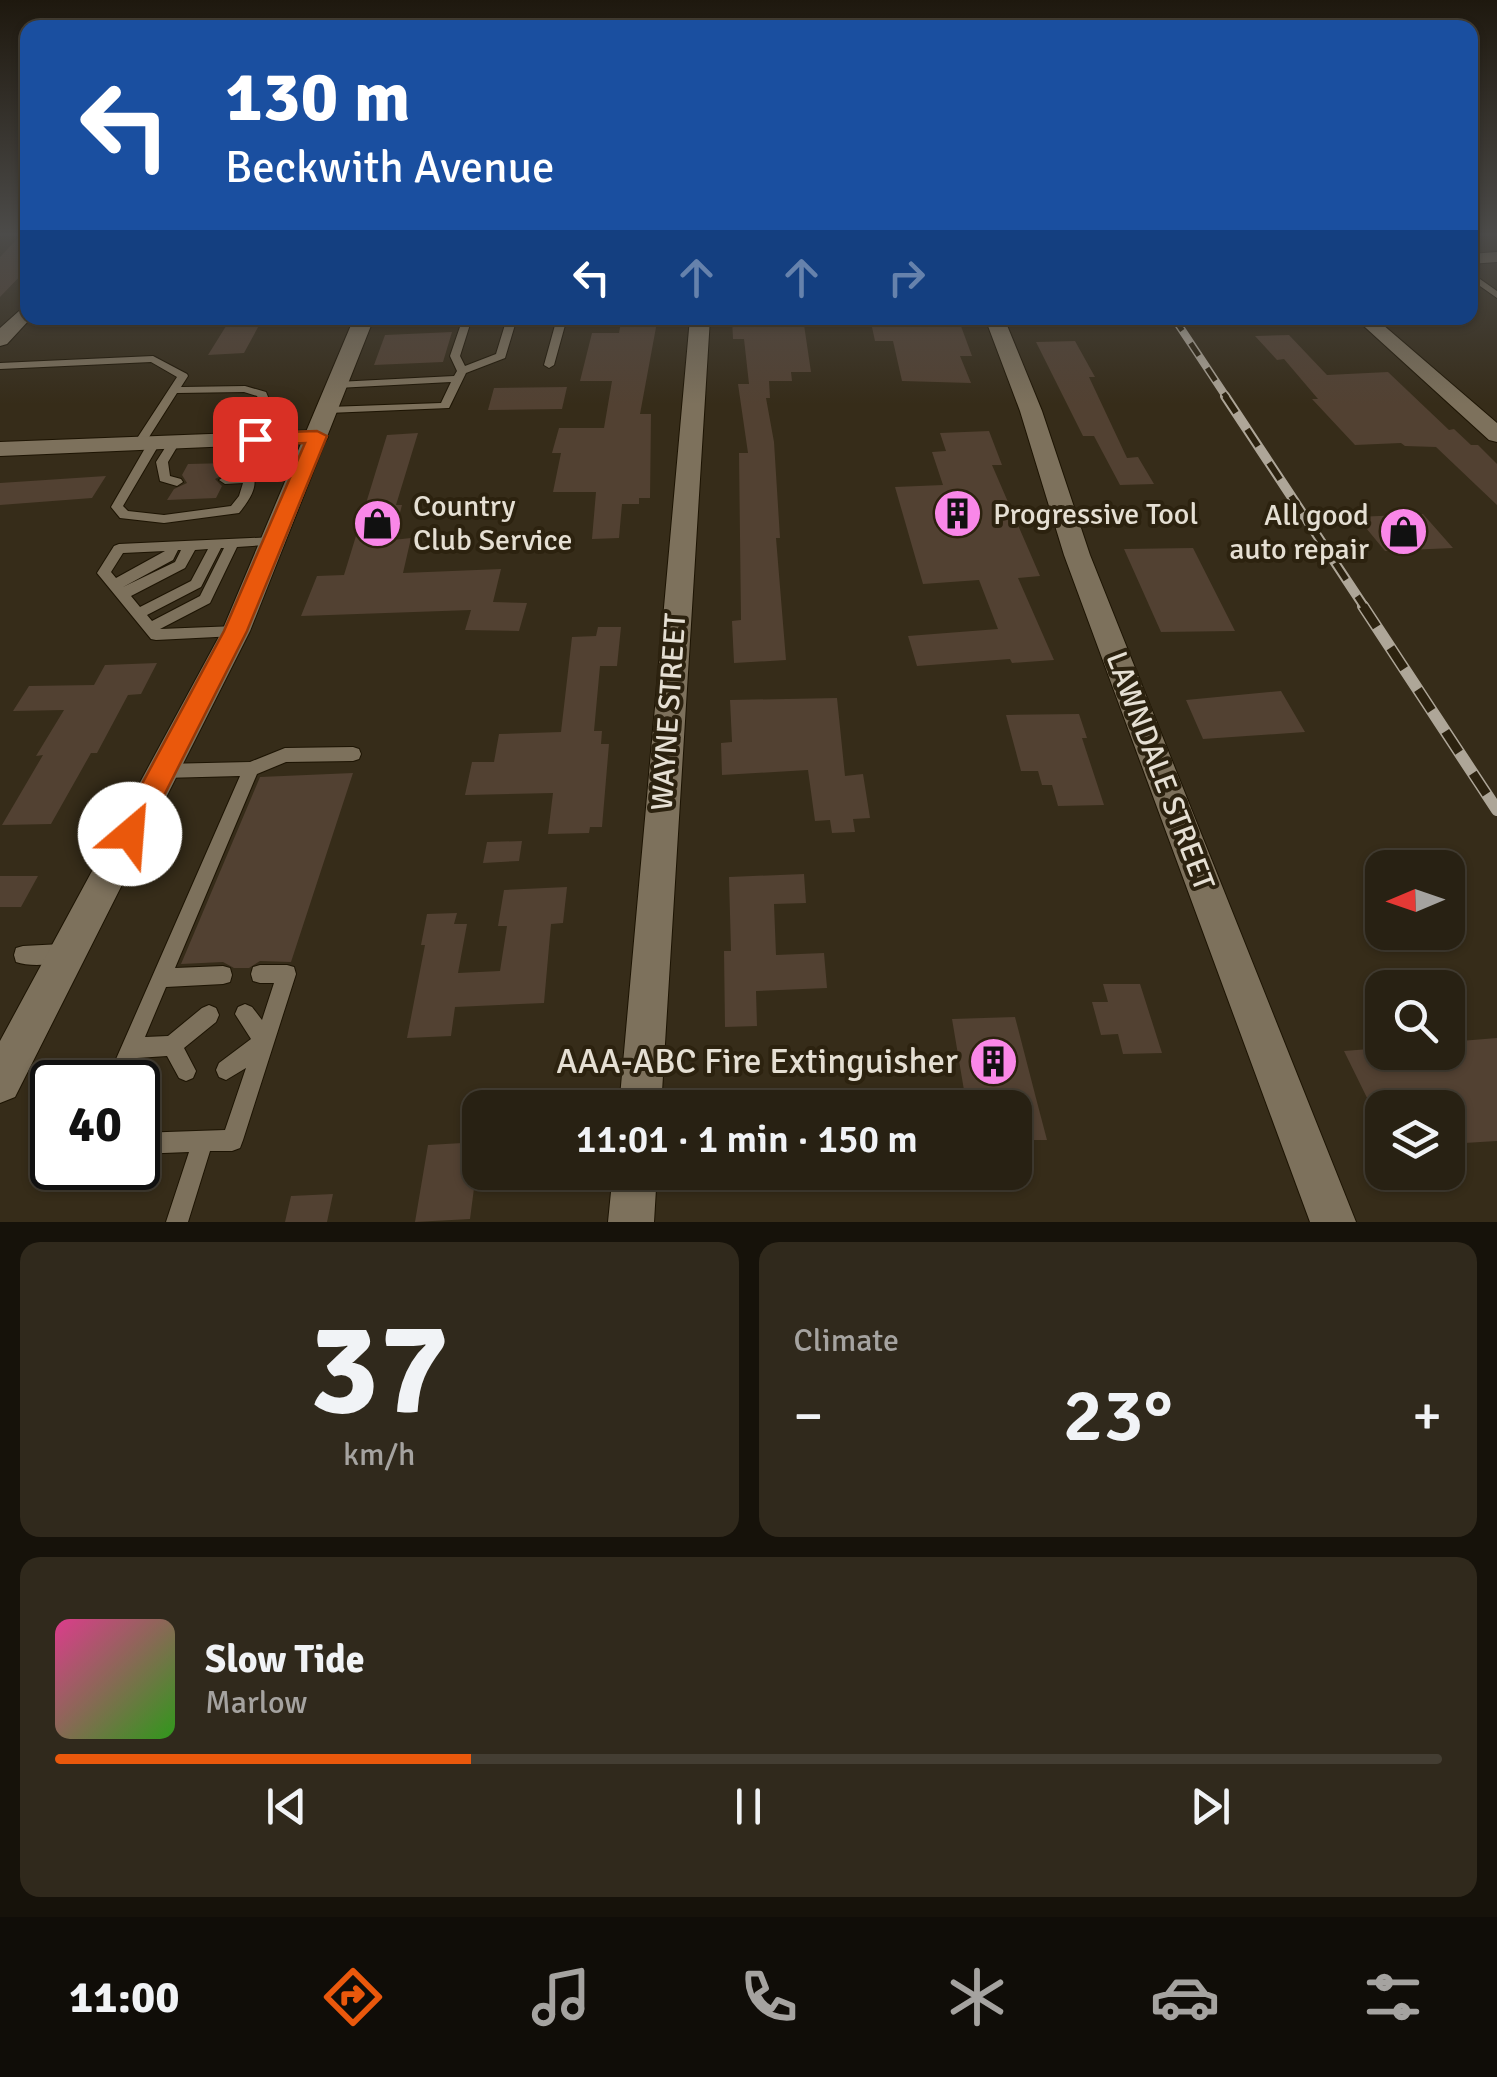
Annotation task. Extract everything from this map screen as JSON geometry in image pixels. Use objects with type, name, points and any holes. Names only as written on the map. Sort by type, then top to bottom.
[{"type":"street","points":[[0,340],[20,318]]},
{"type":"street","points":[[0,1082],[236,631],[361,325]]},
{"type":"street","name":"WAYNE STREET","points":[[641,1090],[699,325]]},
{"type":"street","name":"LAWNDALE STREET","points":[[997,325],[1031,411],[1082,568],[1333,1222]]},
{"type":"street","points":[[1372,325],[1497,435]]},
{"type":"street","points":[[0,449],[158,448],[246,439],[327,411]]},
{"type":"street","points":[[631,1222],[634,1190]]},
{"type":"lane","points":[[327,411],[445,406],[460,375],[455,356],[465,325]]},
{"type":"lane","points":[[327,411],[460,375],[501,356],[510,325]]},
{"type":"lane","points":[[549,365],[560,325]]},
{"type":"lane","points":[[0,366],[153,358],[183,376],[174,390],[158,448],[117,507],[124,515],[164,518],[236,510],[250,494],[235,449],[268,408],[262,394],[245,389],[174,390]]},
{"type":"lane","points":[[158,448],[180,478]]},
{"type":"lane","points":[[227,476],[247,476]]},
{"type":"lane","points":[[236,631],[156,634],[104,572],[119,550],[276,541]]},
{"type":"lane","points":[[138,614],[196,584],[216,544]]},
{"type":"lane","points":[[150,628],[205,599],[232,544]]},
{"type":"lane","points":[[119,590],[168,557],[174,546]]},
{"type":"lane","points":[[119,590],[180,566],[190,546]]},
{"type":"lane","points":[[163,771],[251,769],[285,755],[352,754]]},
{"type":"lane","points":[[125,1060],[251,769]]},
{"type":"lane","points":[[23,955],[68,953]]},
{"type":"lane","points":[[160,1142],[232,1140],[288,974],[260,974]]},
{"type":"lane","points":[[161,978],[222,975]]},
{"type":"lane","points":[[245,1014],[265,1041]]},
{"type":"lane","points":[[130,1048],[172,1046],[208,1015]]},
{"type":"lane","points":[[226,1070],[265,1041]]},
{"type":"lane","points":[[172,1046],[186,1071]]},
{"type":"lane","points":[[178,1222],[203,1141]]},
{"type":"building","points":[[227,325],[259,325],[244,353],[208,355]]},
{"type":"building","points":[[620,325],[656,325],[640,414],[651,414],[650,498],[639,498],[639,504],[622,504],[619,538],[592,539],[596,492],[553,492],[561,453],[552,453],[559,428],[604,428],[612,381],[580,381],[592,333],[619,333]]},
{"type":"building","points":[[732,325],[804,325],[811,372],[791,372],[792,381],[769,381],[770,398],[766,398],[774,442],[780,538],[776,538],[786,660],[734,663],[732,621],[741,620],[739,453],[748,453],[738,384],[749,384],[744,339],[733,339]]},
{"type":"building","points":[[872,325],[961,325],[972,356],[960,356],[971,383],[902,381],[893,341],[875,341]]},
{"type":"building","points":[[452,332],[443,362],[374,365],[385,335]]},
{"type":"building","points":[[1289,335],[1327,375],[1388,372],[1449,430],[1454,429],[1471,445],[1478,445],[1497,464],[1497,505],[1436,447],[1401,443],[1355,445],[1312,399],[1318,399],[1284,359],[1277,360],[1255,336]]},
{"type":"building","points":[[1075,341],[1095,377],[1089,377],[1127,458],[1138,457],[1154,484],[1120,485],[1094,436],[1083,436],[1036,342]]},
{"type":"building","points":[[567,387],[562,409],[488,410],[494,388]]},
{"type":"building","points":[[989,431],[1002,465],[992,465],[1040,576],[1018,578],[1054,660],[917,666],[908,636],[998,629],[979,580],[923,584],[895,487],[943,485],[932,452],[946,451],[940,433]]},
{"type":"building","points":[[418,433],[396,505],[402,505],[393,540],[411,538],[403,573],[501,569],[493,602],[527,603],[519,631],[465,630],[471,610],[301,616],[317,576],[344,575],[387,435]]},
{"type":"building","points":[[231,463],[229,472],[215,479],[222,486],[216,498],[167,500],[174,489],[187,483],[182,475],[188,464]]},
{"type":"building","points":[[106,476],[92,498],[0,505],[0,483]]},
{"type":"building","name":"All good auto repair","points":[[1423,514],[1453,548],[1385,551],[1357,517]]},
{"type":"building","points":[[1193,548],[1235,631],[1161,632],[1124,549]]},
{"type":"building","points":[[598,627],[621,627],[617,666],[600,666],[594,731],[602,731],[601,744],[609,744],[602,827],[590,827],[589,833],[548,834],[553,793],[465,795],[472,762],[494,762],[499,734],[561,732],[572,637],[596,636]]},
{"type":"building","points":[[157,663],[141,694],[128,695],[97,753],[91,753],[51,824],[2,825],[64,710],[13,711],[29,686],[94,685],[105,665]]},
{"type":"building","points":[[1281,691],[1305,732],[1203,739],[1186,700]]},
{"type":"building","points":[[837,698],[845,776],[863,774],[870,818],[853,819],[855,832],[832,833],[830,820],[815,821],[808,770],[722,775],[721,743],[732,742],[730,700]]},
{"type":"building","points":[[1079,714],[1087,738],[1082,738],[1104,805],[1058,806],[1052,785],[1042,785],[1038,771],[1021,771],[1006,715]]},
{"type":"building","points":[[353,773],[291,962],[260,961],[249,968],[234,968],[223,962],[181,964],[260,777]]},
{"type":"building","points":[[522,841],[519,861],[483,863],[487,842]]},
{"type":"building","points":[[804,874],[806,903],[774,904],[776,955],[824,953],[827,988],[756,991],[757,1026],[725,1027],[724,951],[731,951],[729,877]]},
{"type":"building","points":[[0,876],[38,876],[21,907],[0,907]]},
{"type":"building","points":[[567,887],[563,923],[551,924],[544,1003],[455,1007],[451,1036],[407,1038],[427,914],[457,913],[454,924],[467,924],[458,973],[500,971],[507,926],[498,926],[504,890]]},
{"type":"building","points":[[1103,984],[1140,984],[1162,1053],[1123,1054],[1118,1034],[1101,1035],[1092,1002],[1108,1002]]},
{"type":"building","name":"AAA-ABC Fire Extinguisher","points":[[1015,1017],[1047,1140],[1032,1140],[1032,1090],[964,1090],[952,1019]]},
{"type":"building","points":[[1497,1038],[1497,1141],[1465,1143],[1465,1090],[1365,1090],[1365,1094],[1344,1051],[1365,1049],[1365,1070],[1465,1070],[1465,1041]]},
{"type":"building","points":[[462,1143],[462,1190],[474,1190],[470,1219],[415,1222],[428,1145]]},
{"type":"building","points":[[333,1194],[327,1222],[285,1222],[291,1196]]},
{"type":"railway","points":[[1179,325],[1227,398]]},
{"type":"railway","points":[[1225,396],[1365,608]]},
{"type":"railway","points":[[1363,606],[1497,810]]},
{"type":"place","name":"Progressive Tool","points":[[958,514]]},
{"type":"place","name":"Country Club Service","points":[[378,523]]},
{"type":"place","name":"All good auto repair","points":[[1404,532]]},
{"type":"place","name":"AAA-ABC Fire Extinguisher","points":[[993,1061]]},
{"type":"route","points":[[130,834],[236,631],[317,436],[255,439]]}]
